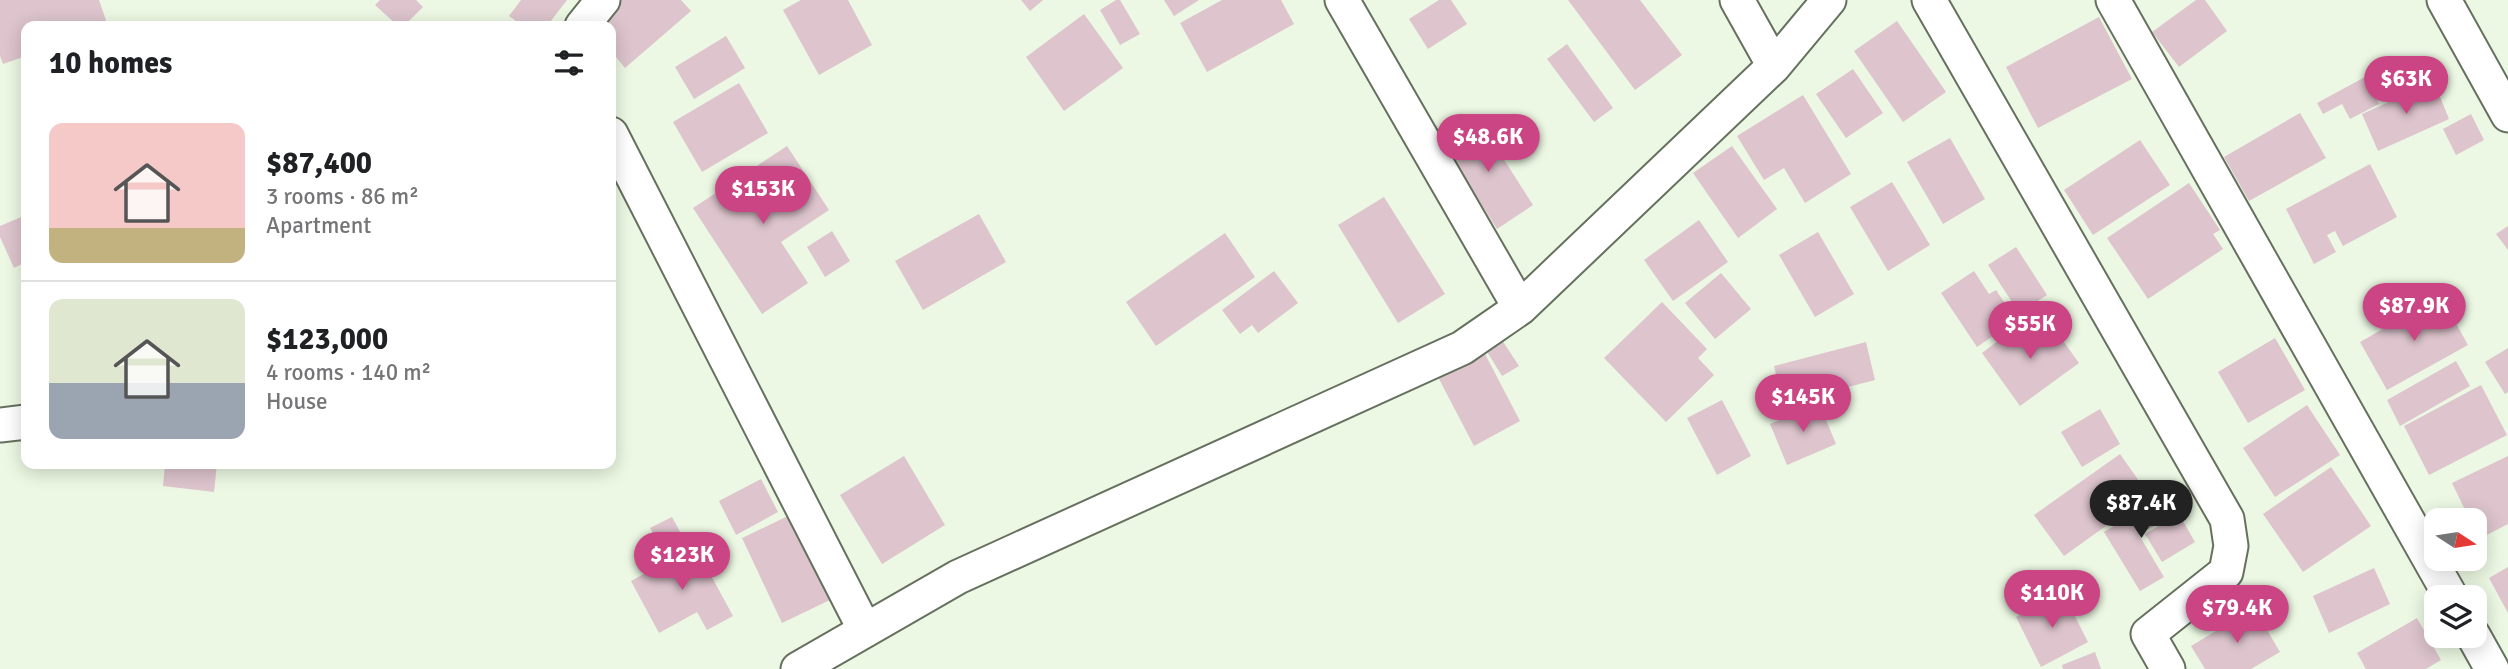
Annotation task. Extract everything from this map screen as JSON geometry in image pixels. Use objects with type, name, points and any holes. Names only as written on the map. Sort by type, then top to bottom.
[{"type":"street","points":[[586,21],[603,0]]},
{"type":"street","points":[[1342,0],[1520,308]]},
{"type":"street","points":[[1737,0],[1774,66]]},
{"type":"street","points":[[798,669],[958,577],[1462,348],[1520,308],[1774,66],[1829,0]]},
{"type":"street","points":[[1929,0],[2227,519],[2231,546],[2225,572],[2148,634],[2168,669]]},
{"type":"street","points":[[2113,0],[2444,585]]},
{"type":"street","points":[[2444,0],[2494,64],[2508,115]]},
{"type":"street","points":[[616,144],[865,630]]},
{"type":"street","points":[[0,425],[21,423]]},
{"type":"street","points":[[2480,648],[2492,669]]},
{"type":"building","points":[[0,0],[99,0],[106,21],[21,21],[21,58],[3,64],[0,56]]},
{"type":"building","points":[[380,0],[416,0],[423,7],[409,21],[393,21],[375,5]]},
{"type":"building","points":[[521,0],[567,0],[551,21],[516,21],[509,16]]},
{"type":"building","points":[[621,0],[681,0],[691,11],[625,68],[616,57],[616,21],[597,21]]},
{"type":"building","points":[[801,0],[848,0],[872,45],[819,75],[783,10]]},
{"type":"building","points":[[1021,0],[1043,0],[1030,11]]},
{"type":"building","points":[[1120,0],[1140,34],[1120,45],[1100,10]]},
{"type":"building","points":[[1164,0],[1199,0],[1174,16]]},
{"type":"building","points":[[1222,0],[1281,0],[1294,24],[1207,72],[1180,23]]},
{"type":"building","points":[[1439,0],[1451,0],[1467,24],[1428,49],[1409,19]]},
{"type":"building","points":[[1568,0],[1640,0],[1682,55],[1635,90]]},
{"type":"building","points":[[2196,0],[2205,0],[2227,31],[2179,67],[2152,32]]},
{"type":"building","points":[[1084,14],[1123,68],[1064,111],[1026,57]]},
{"type":"building","points":[[2099,17],[2132,79],[2038,128],[2006,67]]},
{"type":"building","points":[[1897,21],[1946,92],[1903,122],[1854,51]]},
{"type":"building","points":[[726,36],[745,68],[694,99],[675,67]]},
{"type":"building","points":[[1567,44],[1613,108],[1594,122],[1547,59]]},
{"type":"building","points":[[1853,69],[1883,113],[1846,138],[1816,94]]},
{"type":"building","points":[[2365,77],[2379,104],[2350,119],[2342,104],[2323,114],[2317,103]]},
{"type":"building","points":[[2434,82],[2449,119],[2378,151],[2362,114]]},
{"type":"building","points":[[739,83],[768,133],[702,172],[673,122]]},
{"type":"building","points":[[1803,95],[1851,174],[1805,203],[1784,168],[1764,180],[1737,136]]},
{"type":"building","points":[[2300,113],[2326,158],[2249,201],[2224,157]]},
{"type":"building","points":[[2471,114],[2484,140],[2456,155],[2443,129]]},
{"type":"building","points":[[1478,119],[1533,205],[1497,229],[1442,142]]},
{"type":"building","points":[[1950,138],[1985,199],[1943,224],[1907,162]]},
{"type":"building","points":[[2140,140],[2170,185],[2093,235],[2064,190]]},
{"type":"building","points":[[787,146],[829,210],[781,242],[808,283],[762,314],[693,208]]},
{"type":"building","points":[[1732,146],[1777,209],[1738,238],[1693,173]]},
{"type":"building","points":[[2370,164],[2397,217],[2343,246],[2335,231],[2327,235],[2336,252],[2314,264],[2286,209]]},
{"type":"building","points":[[1892,182],[1930,245],[1888,271],[1850,207]]},
{"type":"building","points":[[2189,183],[2220,230],[2213,234],[2223,249],[2148,299],[2107,238]]},
{"type":"building","points":[[1384,197],[1445,294],[1398,323],[1338,225]]},
{"type":"building","points":[[979,214],[1006,262],[923,310],[895,261]]},
{"type":"building","points":[[21,217],[21,264],[14,268],[0,237],[0,226]]},
{"type":"building","points":[[1699,220],[1728,262],[1673,301],[1644,260]]},
{"type":"building","points":[[2508,226],[2508,250],[2496,234]]},
{"type":"building","points":[[832,231],[850,261],[825,277],[807,247]]},
{"type":"building","points":[[1818,232],[1854,294],[1815,317],[1779,255]]},
{"type":"building","points":[[1225,233],[1255,277],[1156,346],[1126,302]]},
{"type":"building","points":[[2016,247],[2047,295],[2019,313],[1988,265]]},
{"type":"building","points":[[1274,271],[1298,303],[1258,333],[1252,325],[1240,334],[1222,310]]},
{"type":"building","points":[[1974,271],[1989,294],[1996,290],[2016,320],[1977,347],[1941,293]]},
{"type":"building","points":[[1721,273],[1751,309],[1715,339],[1685,303]]},
{"type":"building","points":[[2441,296],[2468,345],[2387,390],[2360,342]]},
{"type":"building","points":[[2401,301],[2408,312],[2381,329],[2374,317]]},
{"type":"building","points":[[1662,302],[1707,349],[1698,358],[1714,375],[1666,422],[1604,358]]},
{"type":"building","points":[[2048,320],[2079,363],[2020,406],[1982,353],[2012,330],[2019,341]]},
{"type":"building","points":[[2275,338],[2305,390],[2248,423],[2218,372]]},
{"type":"building","points":[[1502,340],[1519,366],[1502,376],[1486,350]]},
{"type":"building","points":[[1866,342],[1875,380],[1783,404],[1774,366]]},
{"type":"building","points":[[2508,348],[2508,392],[2505,394],[2485,362]]},
{"type":"building","points":[[1484,352],[1520,421],[1474,446],[1438,377]]},
{"type":"building","points":[[2456,361],[2470,386],[2400,426],[2387,400]]},
{"type":"building","points":[[2481,385],[2507,435],[2429,475],[2404,426]]},
{"type":"building","points":[[1722,400],[1751,456],[1717,475],[1687,418]]},
{"type":"building","points":[[1819,403],[1836,444],[1787,465],[1770,424]]},
{"type":"building","points":[[2307,405],[2340,455],[2275,497],[2243,448]]},
{"type":"building","points":[[2100,409],[2120,444],[2082,467],[2061,432]]},
{"type":"building","points":[[2120,454],[2149,495],[2064,556],[2034,515]]},
{"type":"building","points":[[904,456],[945,525],[882,564],[840,495]]},
{"type":"building","points":[[2508,456],[2508,524],[2487,535],[2487,508],[2464,508],[2452,483]]},
{"type":"building","points":[[2331,467],[2371,526],[2303,572],[2263,514]]},
{"type":"building","points":[[165,469],[216,469],[214,492],[163,486]]},
{"type":"building","points":[[761,479],[778,512],[736,535],[719,501]]},
{"type":"building","points":[[2171,492],[2181,509],[2139,535],[2164,577],[2140,591],[2104,532]]},
{"type":"building","points":[[2179,514],[2195,542],[2162,562],[2145,534]]},
{"type":"building","points":[[790,515],[830,600],[782,623],[742,538]]},
{"type":"building","points":[[672,517],[685,541],[664,552],[650,528]]},
{"type":"building","points":[[695,546],[733,616],[707,630],[697,612],[659,633],[631,581]]},
{"type":"building","points":[[2508,567],[2508,613],[2489,578]]},
{"type":"building","points":[[2374,568],[2390,604],[2329,633],[2313,596]]},
{"type":"building","points":[[2063,593],[2088,642],[2041,667],[2016,617]]},
{"type":"building","points":[[2254,608],[2280,652],[2251,669],[2205,669],[2191,646]]},
{"type":"building","points":[[2417,618],[2424,630],[2424,648],[2434,648],[2441,660],[2426,669],[2366,669],[2357,653]]},
{"type":"building","points":[[2095,652],[2101,669],[2063,669],[2062,665]]}]
